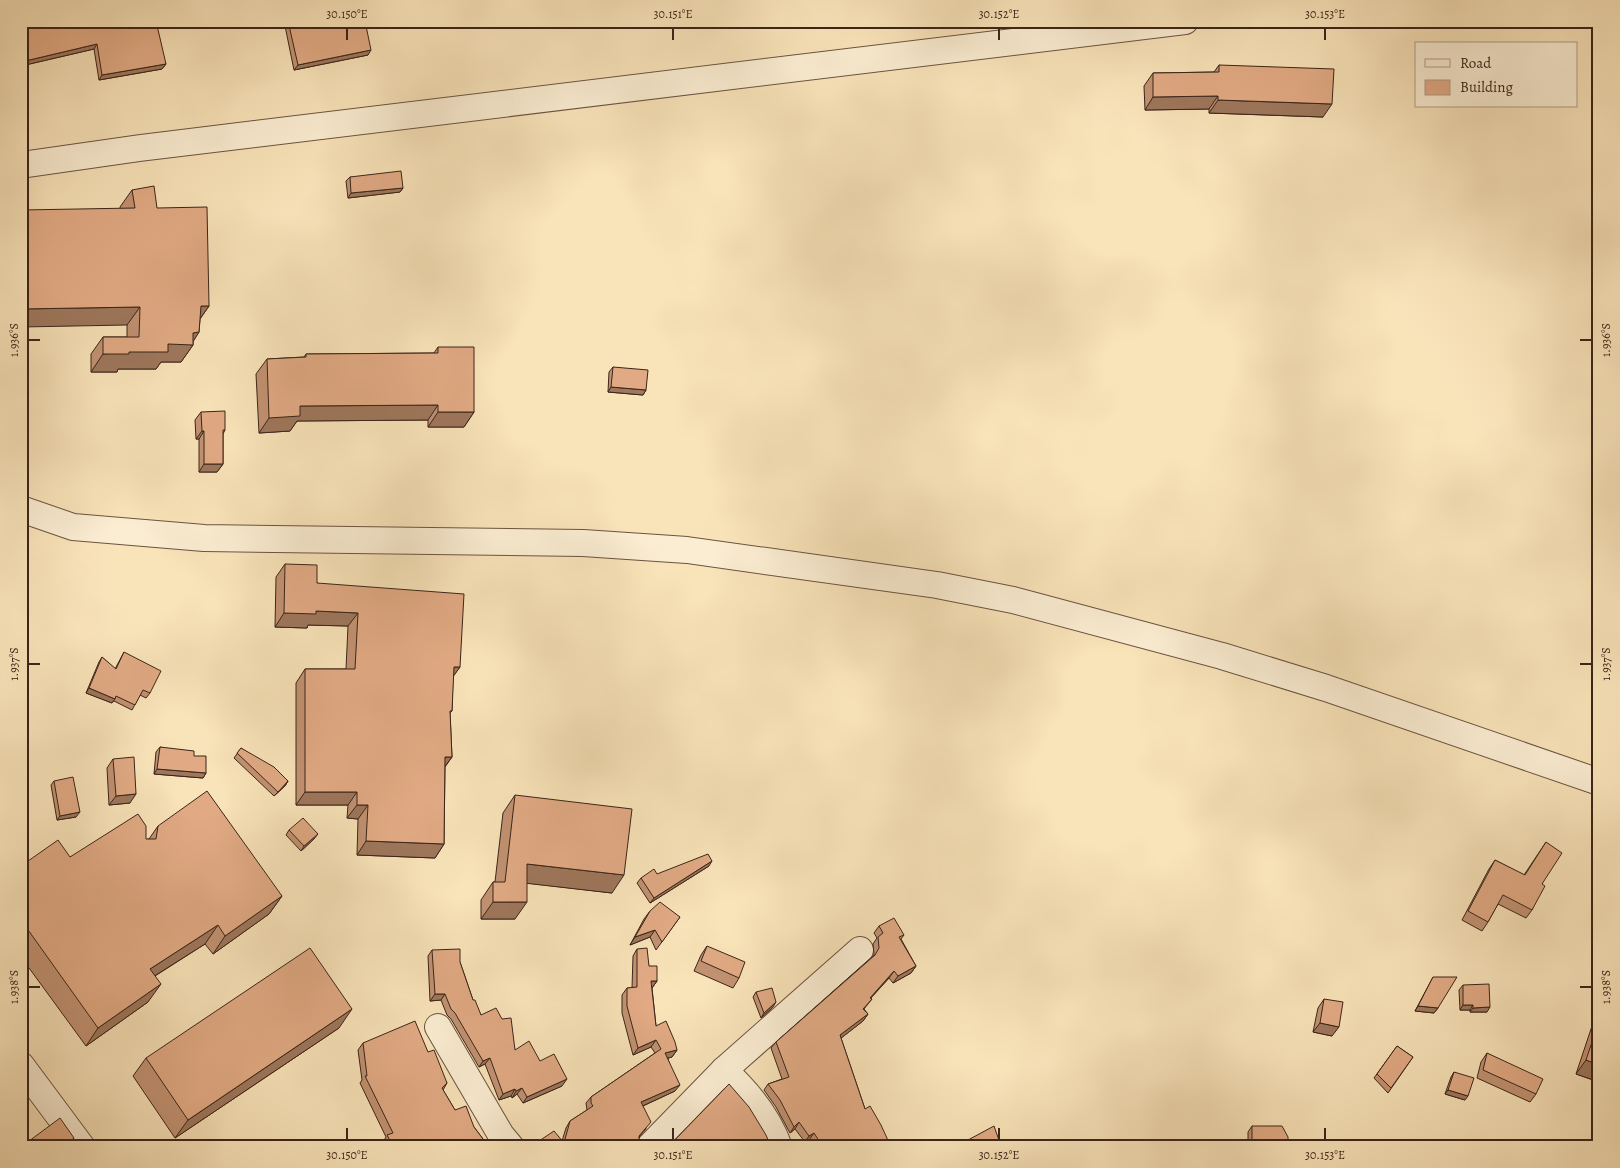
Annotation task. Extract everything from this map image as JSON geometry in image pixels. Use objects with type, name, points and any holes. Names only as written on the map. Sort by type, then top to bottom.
[{"type":"street","points":[[21,165],[140,148],[1185,21]]},
{"type":"street","points":[[21,509],[73,528],[204,538],[573,543],[687,550],[937,586],[1013,600],[1222,656],[1326,688],[1599,782]]},
{"type":"street","points":[[648,1147],[724,1070],[860,950]]},
{"type":"street","points":[[438,1027],[497,1128],[512,1147]]},
{"type":"street","points":[[21,1065],[82,1147]]},
{"type":"street","points":[[724,1070],[742,1086],[753,1100],[774,1132],[779,1147]]},
{"type":"building","points":[[21,21],[156,21],[166,64],[102,75],[97,44],[21,62]]},
{"type":"building","points":[[288,21],[365,21],[371,50],[298,65]]},
{"type":"building","points":[[1219,65],[1334,69],[1332,104],[1218,100],[1218,96],[1153,97],[1153,73],[1219,72]]},
{"type":"building","points":[[401,171],[403,188],[351,193],[350,177]]},
{"type":"building","points":[[154,186],[157,208],[207,207],[209,306],[201,306],[199,332],[193,333],[193,345],[168,344],[168,352],[103,354],[103,337],[139,337],[140,307],[21,309],[21,210],[135,208],[132,190]]},
{"type":"building","points":[[438,347],[474,347],[474,412],[438,412],[438,405],[300,406],[300,416],[269,418],[267,359],[306,357],[306,354],[438,353]]},
{"type":"building","points":[[613,367],[648,370],[646,390],[611,387]]},
{"type":"building","points":[[225,411],[223,464],[204,464],[204,431],[202,431],[201,412]]},
{"type":"building","points":[[285,564],[317,565],[317,583],[464,594],[460,667],[454,667],[452,711],[450,711],[452,757],[445,757],[444,844],[366,841],[368,805],[357,805],[357,792],[305,792],[305,669],[355,669],[358,613],[316,611],[316,614],[284,613]]},
{"type":"building","points":[[124,652],[161,671],[150,693],[143,690],[135,705],[116,696],[115,699],[89,688],[102,657],[116,669]]},
{"type":"building","points":[[160,747],[194,751],[194,756],[206,756],[206,773],[157,769]]},
{"type":"building","points":[[241,748],[274,767],[288,781],[278,792],[237,753]]},
{"type":"building","points":[[134,757],[136,794],[116,796],[113,759]]},
{"type":"building","points":[[73,777],[80,812],[60,816],[54,781]]},
{"type":"building","points":[[207,791],[282,896],[225,936],[218,925],[150,969],[161,984],[98,1028],[21,920],[21,866],[58,840],[70,857],[138,814],[146,826],[146,839],[156,839],[158,826]]},
{"type":"building","points":[[515,795],[632,809],[624,875],[527,864],[527,902],[493,902],[493,882],[505,882]]},
{"type":"building","points":[[303,818],[318,834],[304,846],[289,830]]},
{"type":"building","points":[[1546,842],[1562,853],[1542,884],[1545,886],[1532,910],[1503,895],[1488,922],[1468,911],[1495,860],[1525,875]]},
{"type":"building","points":[[708,854],[712,861],[654,898],[641,878],[654,869],[657,874]]},
{"type":"building","points":[[660,902],[680,917],[662,942],[655,930],[635,937],[650,911]]},
{"type":"building","points":[[894,918],[904,935],[899,937],[916,966],[898,976],[894,971],[870,998],[872,999],[863,1009],[868,1014],[840,1035],[865,1109],[870,1106],[891,1147],[823,1147],[814,1133],[809,1136],[799,1122],[794,1127],[780,1100],[768,1084],[789,1077],[776,1042],[875,955],[879,948],[878,937],[883,933],[879,926]]},
{"type":"building","points":[[707,946],[745,962],[739,978],[701,961]]},
{"type":"building","points":[[310,948],[352,1009],[188,1120],[146,1058]]},
{"type":"building","points":[[647,948],[649,966],[657,966],[657,981],[651,981],[656,1026],[666,1021],[675,1042],[677,1050],[665,1053],[680,1085],[641,1102],[651,1122],[639,1136],[641,1147],[530,1147],[554,1131],[564,1143],[570,1121],[593,1106],[591,1097],[661,1049],[656,1040],[638,1048],[627,1006],[627,988],[637,987],[637,949]]},
{"type":"building","points":[[460,949],[460,962],[473,1000],[475,1000],[481,1015],[496,1008],[502,1019],[511,1018],[515,1050],[529,1041],[540,1061],[554,1054],[567,1079],[527,1097],[522,1088],[503,1094],[490,1058],[483,1061],[451,1009],[445,994],[435,994],[432,950]]},
{"type":"building","points":[[1433,977],[1457,977],[1438,1008],[1418,1006]]},
{"type":"building","points":[[1489,984],[1490,1007],[1473,1008],[1473,1005],[1463,1005],[1463,985]]},
{"type":"building","points":[[772,988],[776,1002],[764,1013],[756,992]]},
{"type":"building","points":[[1324,999],[1343,1002],[1339,1027],[1320,1023]]},
{"type":"building","points":[[415,1021],[428,1052],[434,1050],[447,1083],[442,1088],[455,1110],[466,1106],[474,1127],[489,1147],[392,1147],[387,1135],[393,1133],[365,1076],[367,1076],[363,1043]]},
{"type":"building","points":[[1599,1021],[1599,1065],[1586,1060]]},
{"type":"building","points":[[1397,1046],[1413,1057],[1391,1088],[1377,1074]]},
{"type":"building","points":[[1487,1053],[1543,1079],[1536,1094],[1483,1070]]},
{"type":"building","points":[[1454,1072],[1474,1078],[1468,1096],[1448,1090]]},
{"type":"building","points":[[729,1084],[749,1107],[771,1147],[668,1147]]},
{"type":"building","points":[[60,1118],[74,1138],[63,1147],[21,1147]]},
{"type":"building","points":[[994,1126],[1001,1146],[972,1147],[968,1140]]},
{"type":"building","points":[[1252,1126],[1282,1126],[1288,1137],[1288,1147],[1240,1147],[1241,1142],[1252,1143]]}]
